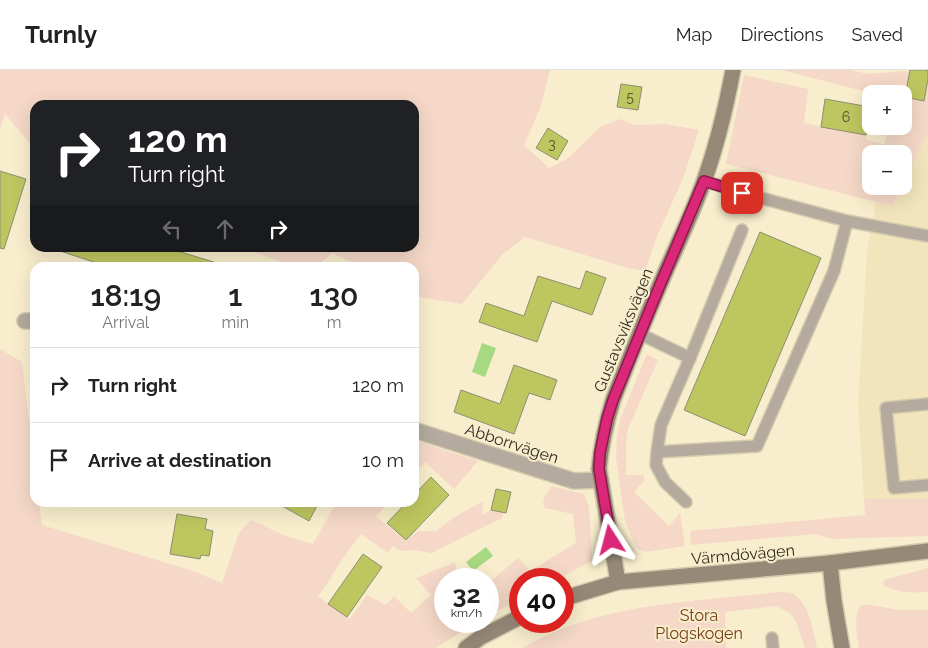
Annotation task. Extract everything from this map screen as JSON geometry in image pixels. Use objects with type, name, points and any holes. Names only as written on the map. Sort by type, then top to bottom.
[{"type":"street","name":"Gustavsviksvägen","points":[[618,582],[599,469],[600,453],[607,419],[613,400],[704,181],[727,102],[733,70]]},
{"type":"street","name":"Abborrvägen","points":[[419,432],[574,480],[600,480]]},
{"type":"street","name":"Värmdövägen","points":[[574,595],[618,582],[830,564],[928,551]]},
{"type":"street","points":[[830,564],[842,648]]},
{"type":"street","points":[[466,648],[481,637],[509,623]]},
{"type":"lane","points":[[704,181],[847,221],[928,236]]},
{"type":"lane","points":[[656,452],[758,446],[834,271],[847,221]]},
{"type":"lane","points":[[686,502],[665,482],[656,465],[656,452],[661,425],[742,230]]},
{"type":"lane","points":[[640,334],[690,358]]},
{"type":"lane","points":[[928,404],[886,408],[894,488],[928,485]]},
{"type":"shaded area","points":[[928,133],[928,499],[864,499],[858,405],[867,251],[876,202],[892,206],[898,195],[912,195],[912,166]]},
{"type":"shaded area","points":[[482,343],[496,348],[485,377],[472,372]]},
{"type":"shaded area","points":[[486,547],[493,556],[477,568],[471,568],[466,562]]},
{"type":"green space","points":[[0,70],[550,70],[541,106],[524,145],[549,168],[567,159],[600,127],[620,119],[634,125],[665,124],[699,130],[683,178],[656,239],[645,271],[628,268],[525,237],[502,255],[462,304],[419,296],[419,262],[351,262],[332,253],[322,262],[281,262],[254,252],[419,252],[419,100],[30,100],[30,143],[5,114],[0,129]]},
{"type":"green space","points":[[782,70],[851,70],[867,74],[904,71],[928,74],[928,133],[912,166],[912,145],[862,145],[862,195],[898,195],[892,206],[726,164],[744,75],[808,89],[804,123],[866,135],[867,140],[884,144],[887,135],[912,135],[912,98],[924,100],[926,87],[907,83],[907,85],[862,85],[862,91]]},
{"type":"green space","points":[[0,349],[22,362],[30,427],[30,507],[40,507],[42,525],[193,571],[222,583],[239,533],[251,520],[286,536],[313,544],[334,507],[385,507],[376,516],[406,541],[418,531],[436,531],[453,518],[483,501],[482,515],[491,510],[503,513],[502,518],[431,553],[415,550],[401,551],[393,546],[388,553],[361,534],[318,596],[350,619],[367,595],[386,605],[394,596],[411,613],[431,595],[416,578],[434,571],[434,633],[459,633],[436,648],[0,648]]},
{"type":"green space","points":[[647,354],[658,360],[628,429],[626,475],[643,475],[645,480],[634,492],[669,526],[680,513],[685,546],[646,552],[636,547],[625,521],[616,458],[617,437],[621,417]]},
{"type":"green space","points":[[419,442],[478,461],[454,489],[425,462],[419,469]]},
{"type":"green space","points":[[552,486],[584,494],[589,507],[592,561],[574,571],[574,568],[535,568],[576,543],[573,514],[544,508],[546,494]]},
{"type":"green space","points":[[864,499],[928,499],[928,536],[832,539],[815,534],[691,545],[690,531],[865,515]]},
{"type":"green space","points":[[518,558],[527,568],[509,568],[509,605],[499,610],[499,574]]},
{"type":"green space","points":[[455,562],[456,568],[440,568]]},
{"type":"green space","points":[[928,568],[928,592],[905,592],[883,585],[884,580]]},
{"type":"green space","name":"Stora Plogskogen","points":[[789,592],[794,594],[804,605],[810,619],[817,648],[805,648],[796,622],[790,613],[776,606],[725,612],[726,648],[521,648],[552,633],[574,633],[574,625],[591,619],[667,604]]},
{"type":"green space","points":[[861,605],[899,610],[928,610],[928,648],[859,648],[856,620]]},
{"type":"building","points":[[910,70],[928,70],[924,101],[912,98],[912,85],[907,85]]},
{"type":"building","points":[[621,84],[642,87],[638,110],[617,107]]},
{"type":"building","points":[[825,99],[862,106],[862,134],[821,127]]},
{"type":"building","points":[[548,128],[568,141],[557,160],[536,148]]},
{"type":"building","points":[[0,171],[26,179],[4,249],[0,248]]},
{"type":"building","points":[[760,232],[821,258],[745,436],[684,410]]},
{"type":"building","points":[[63,252],[181,252],[214,262],[94,262]]},
{"type":"building","points":[[586,271],[606,278],[592,315],[552,301],[537,342],[479,322],[486,303],[524,316],[538,276],[580,289]]},
{"type":"building","points":[[514,365],[557,380],[550,400],[529,393],[514,434],[454,412],[461,390],[500,404]]},
{"type":"building","points":[[431,477],[449,495],[406,540],[387,523],[402,507],[419,507],[419,490]]},
{"type":"building","points":[[496,489],[511,492],[506,513],[491,510]]},
{"type":"building","points":[[284,507],[316,507],[309,521]]},
{"type":"building","points":[[177,514],[207,519],[205,529],[213,531],[209,556],[201,555],[200,559],[170,554]]},
{"type":"building","points":[[363,554],[382,567],[347,617],[328,604]]},
{"type":"route","points":[[611,540],[599,469],[600,453],[613,400],[704,181],[742,193]]}]
